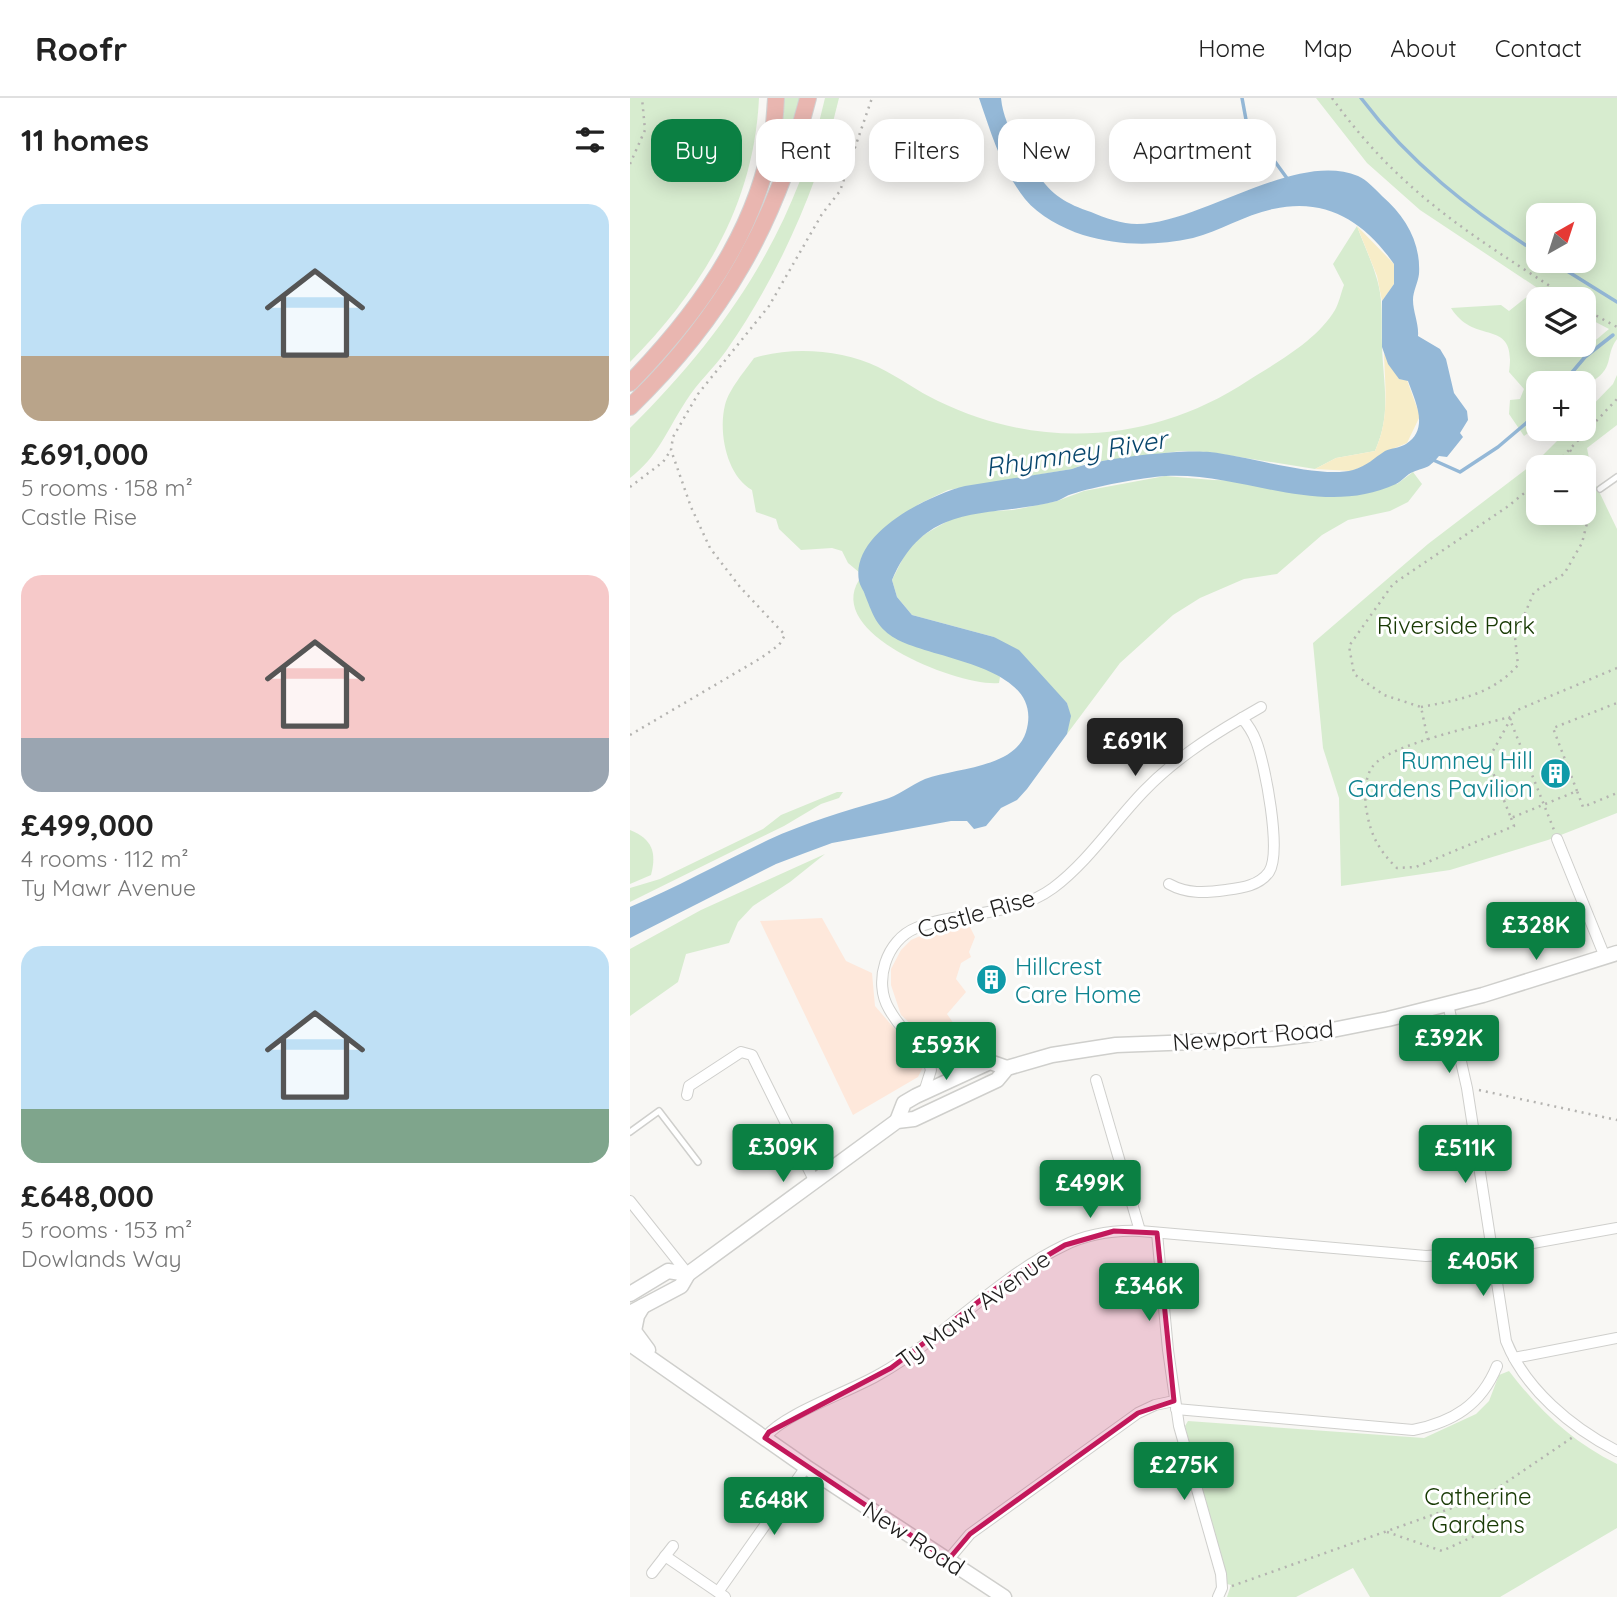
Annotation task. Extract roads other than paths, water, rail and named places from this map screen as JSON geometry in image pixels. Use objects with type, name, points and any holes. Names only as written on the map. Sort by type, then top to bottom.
[{"type":"main road","points":[[630,383],[691,314],[738,241],[763,178],[773,134],[776,98]]},
{"type":"main road","points":[[630,407],[687,345],[743,267],[784,181],[808,98]]},
{"type":"main road","name":"Newport Road","points":[[897,1121],[904,1103],[965,1071],[990,1062],[1007,1068],[1060,1054],[1116,1045],[1259,1040],[1312,1034],[1448,1004],[1611,955]]},
{"type":"main road","name":"Newport Road","points":[[636,1309],[681,1286],[688,1274],[897,1121],[914,1119],[997,1080],[1007,1068]]},
{"type":"main road","name":"Newport Road","points":[[630,1294],[668,1271],[688,1274]]},
{"type":"main road","name":"New Road","points":[[636,1309],[631,1334],[652,1357],[806,1466],[1004,1597]]},
{"type":"street","name":"Castle Rise","points":[[965,1071],[949,1066],[924,1050],[898,1024],[884,1000],[883,971],[898,940],[915,928],[1009,909],[1050,890],[1074,868],[1163,771],[1261,706]]},
{"type":"street","points":[[1169,884],[1186,891],[1205,893],[1240,888],[1259,881],[1272,864],[1275,842],[1259,749],[1242,718]]},
{"type":"street","points":[[1558,839],[1611,955]]},
{"type":"street","points":[[1448,1004],[1467,1088],[1506,1341],[1514,1358],[1543,1395],[1582,1431],[1617,1451]]},
{"type":"street","points":[[924,1050],[930,1070],[924,1092]]},
{"type":"street","points":[[687,1095],[689,1086],[741,1052],[752,1055],[814,1182]]},
{"type":"street","points":[[1096,1080],[1140,1231]]},
{"type":"street","points":[[630,1201],[688,1274]]},
{"type":"street","name":"Ty Mawr Avenue","points":[[765,1438],[789,1420],[891,1368],[1011,1277],[1045,1255],[1086,1237],[1114,1231],[1140,1231],[1402,1255],[1453,1255],[1617,1228]]},
{"type":"street","points":[[1157,1233],[1175,1405],[1221,1574],[1220,1592]]},
{"type":"street","points":[[1514,1358],[1617,1338]]},
{"type":"street","points":[[948,1560],[970,1534],[1138,1413],[1155,1405],[1413,1430],[1440,1423],[1471,1406],[1487,1388],[1497,1366]]},
{"type":"street","points":[[665,1556],[722,1595],[806,1466]]},
{"type":"street","points":[[652,1573],[673,1546]]},
{"type":"lane","points":[[1601,489],[1617,477]]},
{"type":"lane","points":[[630,1132],[659,1111],[698,1162]]},
{"type":"water","points":[[979,98],[1001,98],[1006,119],[998,119],[998,150]]},
{"type":"water","points":[[1333,171],[1358,176],[1398,212],[1410,230],[1419,262],[1413,300],[1418,336],[1440,349],[1446,359],[1454,393],[1467,411],[1468,420],[1460,433],[1463,437],[1447,457],[1439,456],[1429,466],[1411,473],[1396,484],[1368,494],[1310,496],[1223,480],[1166,476],[1105,485],[1057,501],[962,517],[941,524],[923,536],[906,554],[892,580],[897,597],[912,615],[994,637],[1019,650],[1067,703],[1071,716],[1067,734],[1027,789],[1017,800],[1001,808],[986,826],[974,829],[967,821],[951,821],[832,843],[776,864],[630,938],[630,907],[782,834],[889,798],[925,779],[997,760],[1020,744],[1026,732],[1027,709],[1018,691],[1001,677],[890,635],[874,617],[860,583],[859,564],[867,547],[879,532],[913,507],[965,486],[1140,455],[1210,452],[1322,472],[1353,470],[1385,451],[1406,444],[1417,431],[1419,414],[1408,381],[1399,379],[1388,364],[1382,347],[1382,301],[1394,284],[1394,264],[1357,225],[1327,210],[1292,206],[1263,212],[1193,238],[1124,243],[1083,235],[1051,221],[1037,211],[1014,182],[1043,182],[1060,198],[1074,206],[1120,222],[1137,224],[1162,221],[1189,213],[1277,180],[1306,173]]},
{"type":"waterway","points":[[1242,98],[1247,125],[1270,136],[1265,148],[1289,181]]},
{"type":"waterway","points":[[1361,98],[1400,144],[1442,184],[1526,245]]},
{"type":"waterway","points":[[1570,273],[1617,302]]},
{"type":"waterway","points":[[1573,371],[1585,357],[1613,335]]},
{"type":"waterway","points":[[1431,459],[1460,472],[1498,447],[1526,423]]},
{"type":"place","name":"Rumney Hill Gardens Pavilion","points":[[1556,774]]},
{"type":"place","name":"Hillcrest Care Home","points":[[992,980]]},
{"type":"water label","name":"Rhymney River","points":[[1076,453]]},
{"type":"park label","name":"Riverside Park","points":[[1456,625]]},
{"type":"park label","name":"Catherine Gardens","points":[[1478,1510]]}]
